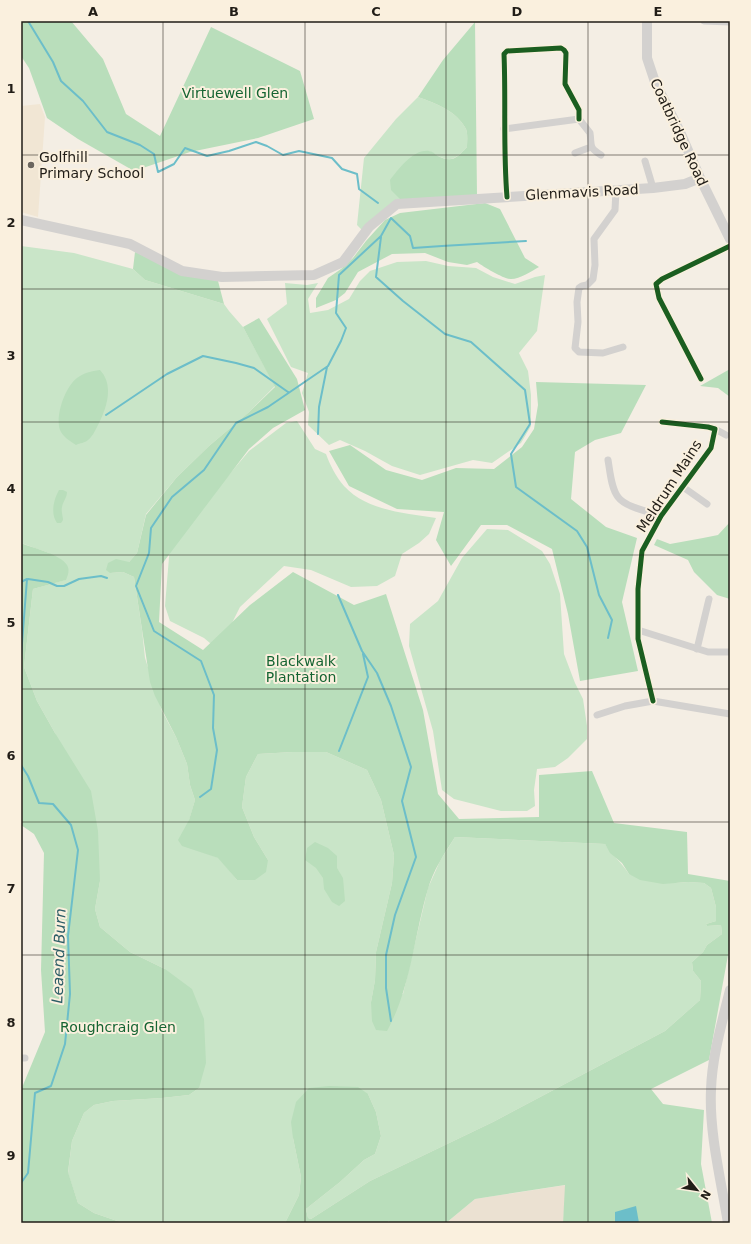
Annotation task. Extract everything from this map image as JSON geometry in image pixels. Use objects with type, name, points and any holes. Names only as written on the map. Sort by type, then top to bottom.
[{"type":"main road","name":"Coatbridge Road","points":[[647,21],[647,58],[655,82],[730,239]]},
{"type":"main road","name":"Glenmavis Road","points":[[21,220],[130,244],[182,272],[222,277],[314,275],[343,262],[369,227],[397,204],[653,188],[685,184],[700,178]]},
{"type":"main road","points":[[728,1223],[714,1139],[711,1090],[713,1069],[730,990]]},
{"type":"street","points":[[704,21],[730,22]]},
{"type":"street","points":[[507,197],[504,129],[506,95],[504,54],[507,51],[560,48],[564,50],[566,53],[565,84],[579,110],[579,119],[590,133],[591,147],[601,155]]},
{"type":"street","points":[[504,129],[579,119]]},
{"type":"street","points":[[575,153],[591,147]]},
{"type":"street","points":[[646,161],[653,188]]},
{"type":"street","points":[[616,190],[615,210],[594,239],[595,265],[592,279],[587,285],[579,288],[577,302],[578,322],[575,348],[579,352],[603,353],[623,347]]},
{"type":"street","points":[[701,379],[659,298],[656,284],[662,279],[730,246]]},
{"type":"street","name":"Meldrum Mains","points":[[662,422],[708,427],[726,435]]},
{"type":"street","name":"Meldrum Mains","points":[[653,701],[638,639],[638,589],[642,551],[661,516],[711,448],[715,429]]},
{"type":"street","name":"Meldrum Mains","points":[[608,460],[614,489],[617,496],[623,502],[661,516]]},
{"type":"street","name":"Meldrum Mains","points":[[683,486],[707,504]]},
{"type":"street","points":[[697,649],[709,599]]},
{"type":"street","points":[[638,630],[708,652],[730,652]]},
{"type":"street","points":[[597,715],[625,706],[653,701],[730,714]]},
{"type":"shaded area","name":"Golfhill Primary School","points":[[40,104],[45,117],[38,217],[21,212],[21,106]]},
{"type":"shaded area","points":[[566,1185],[563,1223],[446,1223],[475,1199]]},
{"type":"green space","name":"Virtuewell Glen","points":[[21,21],[71,21],[103,59],[126,114],[160,136],[211,27],[300,71],[314,119],[258,138],[190,152],[134,171],[78,139],[47,118],[29,68],[21,56]]},
{"type":"green space","points":[[475,22],[477,196],[401,200],[391,190],[390,180],[406,161],[417,153],[423,151],[429,151],[443,158],[451,159],[457,157],[467,147],[466,129],[457,117],[445,108],[418,97],[443,60]]},
{"type":"green space","points":[[418,97],[445,108],[457,117],[466,129],[467,147],[457,156],[449,159],[440,157],[429,151],[401,200],[362,230],[357,225],[364,158],[396,119]]},
{"type":"green space","points":[[485,203],[500,209],[525,258],[539,267],[521,277],[510,279],[477,262],[467,265],[448,262],[425,253],[392,254],[358,272],[345,293],[336,300],[316,308],[316,298],[328,278],[353,258],[385,220],[400,213]]},
{"type":"green space","points":[[21,246],[74,253],[133,269],[145,280],[224,304],[243,327],[275,386],[247,414],[209,446],[177,477],[146,514],[137,553],[129,562],[110,573],[123,572],[134,577],[145,658],[162,711],[176,737],[187,764],[190,785],[195,800],[182,845],[219,858],[237,880],[268,860],[254,837],[242,807],[246,777],[258,754],[326,752],[367,770],[381,800],[394,855],[392,883],[376,952],[375,980],[371,1002],[403,994],[428,888],[440,861],[455,837],[605,844],[629,874],[676,883],[704,883],[711,888],[716,907],[716,921],[706,924],[707,926],[721,925],[722,934],[707,945],[703,952],[692,962],[693,971],[701,981],[700,1000],[665,1031],[493,1122],[370,1181],[311,1219],[308,1218],[306,1209],[340,1182],[364,1160],[375,1154],[381,1136],[376,1112],[368,1094],[293,1138],[301,1177],[299,1195],[285,1223],[123,1223],[94,1213],[78,1203],[68,1173],[72,1141],[84,1113],[94,1105],[113,1101],[189,1095],[199,1088],[165,969],[130,952],[100,927],[95,909],[100,881],[55,733],[37,701],[24,667],[33,589],[65,580],[49,553],[21,543]]},
{"type":"green space","points":[[135,252],[218,281],[224,304],[145,280],[133,269]]},
{"type":"green space","points":[[426,261],[448,266],[476,268],[493,277],[515,284],[545,275],[537,331],[519,353],[528,371],[531,395],[531,426],[521,443],[492,463],[473,460],[420,475],[392,466],[365,451],[340,440],[329,445],[308,425],[309,412],[302,393],[308,373],[291,367],[267,319],[287,304],[285,283],[307,285],[318,283],[308,299],[310,313],[328,310],[349,299],[360,281],[370,271],[397,262]]},
{"type":"green space","name":"Blackwalk Plantation","points":[[259,318],[297,379],[305,410],[273,428],[249,449],[162,564],[159,622],[203,650],[250,605],[293,572],[354,605],[386,594],[423,710],[438,794],[459,819],[539,817],[539,775],[592,771],[614,823],[687,832],[688,874],[730,881],[730,944],[709,1060],[651,1089],[663,1104],[704,1110],[701,1164],[712,1223],[563,1223],[565,1185],[475,1199],[446,1223],[390,1223],[389,1221],[386,1223],[285,1223],[299,1195],[301,1177],[291,1122],[296,1102],[309,1088],[329,1086],[358,1087],[368,1094],[376,1112],[381,1136],[375,1154],[364,1160],[340,1182],[306,1209],[308,1218],[311,1219],[370,1181],[493,1122],[665,1031],[700,1000],[701,981],[693,971],[692,962],[703,952],[707,945],[722,934],[721,925],[707,926],[706,924],[716,921],[716,907],[711,888],[704,883],[688,882],[663,884],[640,880],[629,874],[622,863],[610,853],[605,844],[455,837],[439,863],[430,882],[402,997],[387,1031],[376,1030],[372,1021],[371,1002],[375,980],[376,952],[392,883],[394,855],[381,800],[367,770],[326,752],[258,754],[246,777],[242,807],[254,837],[268,860],[266,872],[255,880],[237,880],[218,858],[182,846],[178,840],[189,820],[195,800],[190,785],[187,764],[176,737],[155,696],[150,682],[134,577],[123,572],[110,573],[106,570],[108,563],[116,559],[129,562],[137,553],[146,515],[177,477],[275,387],[243,327]]},
{"type":"green space","points":[[730,369],[730,397],[718,388],[700,386]]},
{"type":"green space","points":[[100,370],[105,376],[107,383],[108,398],[106,406],[92,436],[87,441],[76,445],[65,437],[60,430],[59,417],[62,402],[69,388],[77,378],[88,372]]},
{"type":"green space","points":[[536,382],[646,385],[621,433],[595,440],[575,452],[571,499],[606,527],[637,538],[622,602],[638,671],[580,681],[568,614],[552,549],[507,525],[481,525],[451,566],[436,540],[444,512],[397,509],[349,486],[329,451],[350,445],[386,470],[422,480],[456,468],[494,469],[522,447],[534,429],[538,405]]},
{"type":"green space","points":[[297,421],[315,449],[326,454],[338,479],[353,494],[364,501],[387,510],[436,518],[429,534],[419,543],[402,554],[395,576],[377,586],[351,587],[311,570],[284,566],[240,607],[225,637],[223,654],[204,638],[170,621],[165,606],[170,545],[249,451],[286,423]]},
{"type":"green space","points":[[59,490],[67,492],[62,507],[63,520],[61,523],[57,523],[53,511]]},
{"type":"green space","points":[[730,522],[730,599],[717,595],[694,572],[688,560],[654,545],[657,539],[670,544],[718,535]]},
{"type":"green space","points":[[487,529],[508,530],[542,551],[550,564],[560,594],[564,654],[583,699],[587,726],[587,739],[568,758],[555,767],[537,769],[534,790],[535,806],[527,811],[501,811],[454,799],[442,790],[433,731],[409,646],[410,624],[438,601],[462,558]]},
{"type":"green space","name":"Roughcraig Glen","points":[[21,543],[59,558],[64,561],[68,569],[66,580],[33,589],[24,667],[37,701],[91,791],[98,831],[100,881],[95,909],[100,927],[130,952],[165,969],[192,989],[204,1019],[206,1063],[199,1088],[189,1095],[113,1101],[94,1105],[84,1113],[72,1141],[68,1172],[78,1203],[94,1213],[123,1223],[21,1223],[21,1090],[45,1032],[41,970],[44,853],[34,834],[21,825]]},
{"type":"green space","points":[[315,842],[328,848],[337,856],[337,868],[343,878],[345,901],[339,906],[332,902],[324,889],[323,878],[316,868],[305,860],[307,848]]},
{"type":"water","points":[[636,1206],[639,1223],[615,1223],[615,1212]]},
{"type":"waterway","points":[[28,21],[53,62],[61,81],[83,101],[107,132],[140,145],[154,154],[158,172],[174,164],[185,148],[207,156],[229,151],[256,142],[283,155],[299,151],[332,158],[342,169],[357,174],[359,189],[378,203]]},
{"type":"waterway","points":[[200,797],[211,789],[217,750],[213,728],[214,695],[201,661],[154,631],[136,586],[149,553],[151,528],[172,497],[204,470],[236,423],[268,407],[328,366],[346,328],[336,313],[339,275],[381,236],[391,218],[410,236],[413,248],[526,241]]},
{"type":"waterway","points":[[381,237],[376,277],[403,301],[445,334],[471,342],[525,390],[530,424],[511,454],[516,487],[577,531],[587,547],[599,595],[612,620],[608,638]]},
{"type":"waterway","points":[[106,415],[167,374],[203,356],[254,368],[288,392]]},
{"type":"waterway","points":[[318,434],[319,407],[327,367]]},
{"type":"waterway","points":[[28,579],[48,582],[57,586],[64,586],[79,579],[101,576],[107,578]]},
{"type":"waterway","name":"Leaend Burn","points":[[21,582],[27,579],[21,656]]},
{"type":"waterway","points":[[338,595],[362,651],[377,673],[391,706],[411,767],[402,801],[416,857],[395,915],[386,955],[386,988],[391,1021]]},
{"type":"waterway","points":[[339,751],[368,677],[363,654]]},
{"type":"waterway","name":"Leaend Burn","points":[[21,765],[28,776],[39,803],[53,804],[71,825],[78,850],[68,936],[70,994],[65,1044],[51,1086],[35,1093],[28,1173],[21,1183]]},
{"type":"cycle path","points":[[507,197],[505,161],[504,54],[507,51],[561,48],[564,50],[566,53],[565,84],[579,110],[579,119]]},
{"type":"cycle path","points":[[701,379],[659,298],[656,284],[662,279],[730,246]]},
{"type":"cycle path","points":[[653,701],[638,639],[638,589],[642,551],[661,516],[711,448],[715,429],[662,422]]},
{"type":"place","name":"Golfhill Primary School","points":[[31,165]]}]
